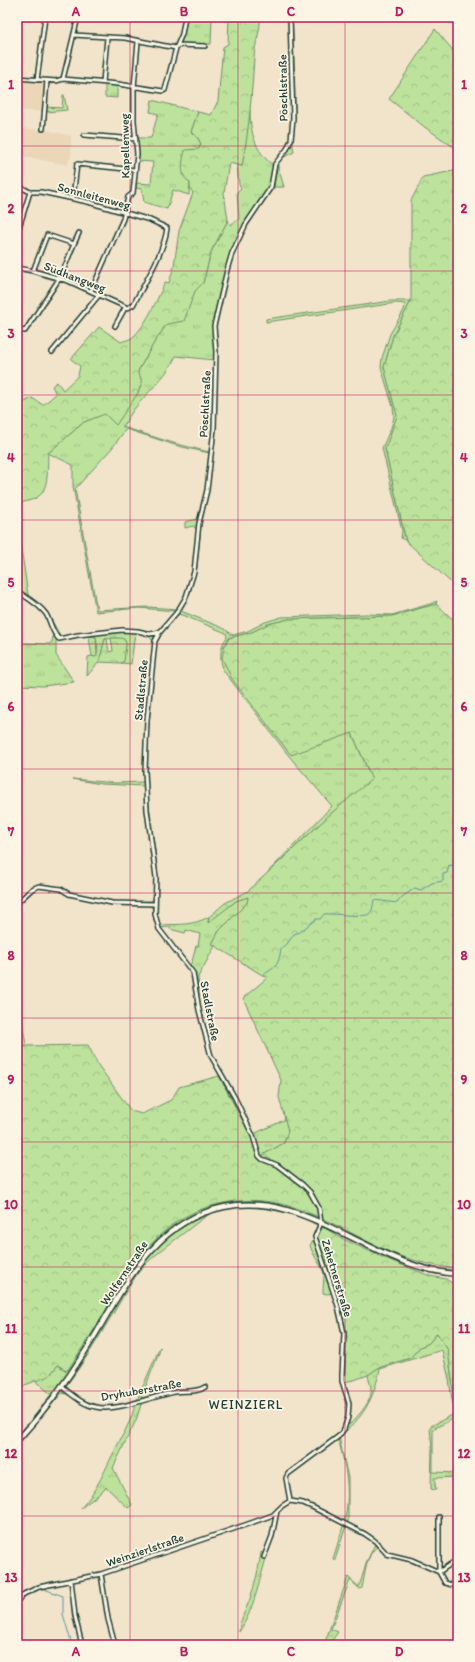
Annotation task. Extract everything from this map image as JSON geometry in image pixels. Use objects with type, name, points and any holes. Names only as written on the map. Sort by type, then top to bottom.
[{"type":"main road","name":"Wolfernstraße","points":[[17,1441],[33,1423],[61,1386],[83,1354],[138,1266],[157,1243],[174,1228],[205,1212],[236,1205],[250,1204],[285,1209],[321,1223],[394,1258],[432,1270],[458,1274]]},
{"type":"street","points":[[37,80],[44,17]]},
{"type":"street","points":[[63,79],[68,67],[78,17]]},
{"type":"street","points":[[17,78],[47,81],[63,79],[102,82],[163,91],[165,90],[182,34],[185,17]]},
{"type":"street","name":"Pöschlstraße","points":[[160,632],[182,604],[190,590],[194,572],[199,527],[207,490],[214,428],[216,362],[214,326],[227,270],[232,254],[246,224],[270,189],[275,164],[287,150],[291,140],[293,118],[290,17]]},
{"type":"street","points":[[74,35],[125,38],[138,42],[177,47],[205,46]]},
{"type":"street","points":[[102,82],[107,38]]},
{"type":"street","name":"Kapellenweg","points":[[91,291],[126,213],[128,197],[133,193],[136,139],[134,87],[138,42]]},
{"type":"street","points":[[43,129],[47,81]]},
{"type":"street","points":[[84,135],[136,139]]},
{"type":"street","points":[[73,198],[77,164],[135,170]]},
{"type":"street","name":"Sonnleitenweg","points":[[17,185],[30,192],[36,191],[73,198],[126,213],[157,223],[167,228],[160,250],[145,282],[131,306],[125,308]]},
{"type":"street","points":[[17,234],[30,192]]},
{"type":"street","points":[[17,330],[26,330],[60,278],[79,233]]},
{"type":"street","points":[[33,271],[47,235],[74,244]]},
{"type":"street","name":"Südhangweg","points":[[17,268],[60,278],[125,308]]},
{"type":"street","points":[[52,352],[99,295]]},
{"type":"street","points":[[115,326],[125,308]]},
{"type":"street","points":[[17,591],[45,612],[55,634],[59,639],[78,634],[122,630],[138,631],[150,634],[160,632]]},
{"type":"street","name":"Stadlstraße","points":[[160,632],[155,641],[147,720],[145,771],[156,877],[155,917],[158,926],[193,972],[211,1056],[235,1098],[253,1136],[258,1154],[262,1159],[277,1165],[307,1188],[319,1208],[321,1223]]},
{"type":"street","points":[[150,634],[155,641]]},
{"type":"street","points":[[17,903],[32,888],[39,886],[61,889],[69,894],[112,903],[155,904]]},
{"type":"street","name":"Zehetnerstraße","points":[[290,1501],[286,1478],[288,1474],[339,1436],[347,1424],[349,1411],[348,1396],[342,1381],[344,1333],[338,1306],[315,1238],[321,1223]]},
{"type":"street","name":"Dryhuberstraße","points":[[61,1386],[87,1404],[100,1408],[130,1403],[166,1393],[200,1390],[205,1387]]},
{"type":"street","points":[[290,1501],[303,1503],[314,1508],[371,1538],[387,1554],[412,1560],[439,1572]]},
{"type":"street","name":"Weinzierlstraße","points":[[17,1601],[24,1594],[38,1588],[101,1574],[273,1515],[282,1506],[290,1501]]},
{"type":"street","points":[[264,1557],[272,1536],[278,1511]]},
{"type":"street","points":[[439,1517],[439,1572],[445,1583],[458,1588]]},
{"type":"street","points":[[439,1572],[458,1559]]},
{"type":"street","points":[[101,1574],[108,1619],[114,1645]]},
{"type":"street","points":[[71,1580],[82,1645]]},
{"type":"shaded area","points":[[21,80],[49,83],[46,112],[17,110],[17,82]]},
{"type":"shaded area","points":[[17,128],[46,130],[71,136],[71,156],[67,165],[17,155]]},
{"type":"green space","points":[[186,17],[212,17],[211,44],[179,45]]},
{"type":"green space","points":[[229,17],[260,17],[260,27],[255,51],[247,139],[242,166],[229,163],[224,193],[228,220],[211,252],[203,283],[195,291],[184,321],[167,324],[155,341],[138,371],[142,382],[138,393],[116,425],[105,414],[84,422],[48,453],[46,484],[40,495],[34,499],[17,504],[17,406],[32,398],[43,405],[56,394],[52,386],[57,382],[63,390],[78,376],[80,366],[71,359],[99,327],[121,342],[130,339],[135,335],[145,322],[165,282],[169,283],[174,266],[179,231],[193,193],[190,188],[190,183],[184,176],[182,168],[185,150],[199,149],[201,144],[198,138],[191,132],[198,112],[211,115],[218,101],[223,47],[228,44]]},
{"type":"green space","points":[[289,17],[292,17],[294,55],[294,152],[280,159],[277,163],[274,187],[248,224],[237,245],[226,280],[216,327],[217,363],[215,434],[201,525],[197,567],[190,592],[181,611],[223,628],[233,635],[248,631],[265,622],[282,617],[367,614],[392,615],[437,601],[436,604],[392,616],[289,619],[268,624],[252,632],[229,638],[224,647],[352,733],[372,780],[335,810],[267,873],[332,806],[289,756],[223,670],[221,649],[227,637],[226,633],[178,614],[157,640],[155,648],[147,749],[147,788],[157,868],[157,916],[160,925],[191,923],[209,917],[208,922],[236,901],[249,896],[247,903],[219,931],[212,944],[215,946],[198,977],[200,1005],[212,1053],[234,1092],[252,1131],[256,1133],[286,1119],[288,1131],[284,1143],[261,1156],[209,1055],[197,1004],[192,972],[187,965],[190,965],[192,962],[196,946],[198,946],[200,934],[186,930],[185,933],[170,929],[170,927],[157,928],[154,921],[153,908],[145,904],[117,905],[64,894],[69,893],[119,902],[151,901],[154,899],[154,872],[144,786],[101,784],[72,779],[115,783],[144,782],[145,730],[153,641],[147,634],[135,633],[131,664],[121,663],[124,661],[117,638],[105,639],[99,662],[87,676],[88,657],[95,657],[98,651],[96,637],[94,636],[89,638],[89,635],[56,640],[56,655],[74,682],[43,686],[17,685],[17,643],[49,644],[52,642],[53,633],[48,619],[43,612],[17,592],[17,520],[28,595],[46,610],[61,637],[79,633],[124,629],[155,632],[162,627],[176,611],[139,608],[96,612],[73,486],[73,465],[48,453],[84,422],[105,413],[115,424],[142,382],[138,371],[155,341],[167,324],[189,304],[195,291],[203,283],[211,252],[228,220],[230,225],[239,219],[237,192],[241,188],[239,185],[237,165],[242,166],[250,110],[251,126],[255,140],[262,154],[273,165],[287,147],[292,130]],"holes":[[[176,356],[214,360],[212,431],[209,452],[173,443],[123,427],[135,408],[171,366]],[[126,429],[178,446],[209,453],[206,486],[198,519],[185,522],[185,528],[193,526],[197,530],[194,561],[190,581],[183,600],[177,609],[148,607],[97,610],[75,489],[112,448]]]},
{"type":"green space","points":[[435,29],[455,53],[458,67],[458,150],[426,128],[389,99]]},
{"type":"green space","points":[[105,85],[117,85],[117,98],[105,97]]},
{"type":"green space","points":[[63,95],[67,110],[46,112],[46,107],[62,108]]},
{"type":"green space","points":[[152,100],[198,112],[191,132],[198,138],[201,144],[190,183],[189,195],[173,190],[167,209],[144,202],[142,189],[136,188],[136,183],[151,184],[153,162],[137,161],[138,138],[151,138],[158,114],[150,112]]},
{"type":"green space","points":[[277,163],[284,187],[274,187]]},
{"type":"green space","points":[[458,170],[458,589],[406,541],[385,449],[397,416],[384,367],[393,336],[411,301],[411,201],[423,177]]},
{"type":"green space","points":[[391,301],[411,301],[393,336],[384,367],[398,416],[385,449],[406,541],[401,538],[402,531],[382,448],[394,417],[393,407],[381,367],[382,358],[390,334],[404,310],[405,304],[396,303],[266,322],[266,319]]},
{"type":"green space","points":[[436,604],[458,624],[458,1112],[456,1116],[458,1117],[458,1269],[421,1262],[394,1254],[319,1217],[285,1205],[271,1202],[242,1201],[227,1202],[212,1206],[198,1210],[172,1225],[161,1234],[141,1256],[67,1371],[58,1365],[49,1376],[17,1388],[17,1052],[26,1046],[88,1045],[98,1065],[131,1111],[142,1114],[171,1100],[179,1087],[219,1076],[261,1156],[284,1143],[288,1131],[279,1097],[281,1080],[243,998],[267,978],[212,944],[219,931],[247,903],[248,897],[236,901],[208,923],[209,917],[225,903],[248,891],[335,810],[372,779],[352,733],[291,755],[232,679],[222,658],[224,647],[229,638],[252,632],[268,624],[289,619],[392,616]]},
{"type":"green space","points":[[91,636],[96,637],[97,656],[95,657],[92,656],[89,638]]},
{"type":"green space","points":[[111,638],[121,638],[125,640],[124,661],[121,663],[99,662],[105,639],[107,639],[109,652],[113,651]]},
{"type":"green space","points":[[18,1003],[26,1046],[17,1052]]},
{"type":"green space","points":[[251,1200],[289,1207],[326,1220],[317,1225],[292,1215],[263,1208],[248,1207],[220,1210],[208,1215],[156,1255],[142,1268],[130,1285],[89,1354],[66,1386],[76,1396],[88,1402],[102,1406],[115,1405],[137,1400],[160,1347],[141,1398],[156,1395],[156,1398],[142,1402],[136,1420],[113,1468],[132,1505],[128,1508],[106,1487],[81,1508],[92,1494],[128,1426],[135,1404],[110,1409],[97,1409],[85,1405],[62,1393],[17,1445],[17,1436],[51,1394],[34,1380],[49,1376],[58,1365],[66,1371],[116,1292],[145,1250],[169,1227],[182,1217],[197,1210],[224,1203]]},
{"type":"green space","points":[[323,1227],[343,1239],[382,1257],[430,1276],[446,1279],[457,1286],[455,1294],[458,1293],[458,1418],[448,1350],[437,1333],[429,1343],[420,1347],[410,1358],[378,1368],[368,1375],[343,1382],[345,1330],[340,1305],[327,1270],[326,1257],[317,1238],[318,1233]]},
{"type":"green space","points":[[313,1241],[315,1242],[333,1293],[323,1293],[324,1274],[311,1249],[310,1245]]},
{"type":"green space","points":[[437,1333],[448,1350],[457,1417],[433,1429],[433,1472],[458,1473],[458,1477],[434,1478],[436,1490],[431,1489],[432,1448],[430,1428],[431,1426],[454,1414],[449,1379],[442,1350],[380,1369],[371,1399],[361,1415],[348,1430],[339,1437],[348,1478],[348,1524],[372,1536],[387,1552],[420,1562],[418,1565],[396,1558],[386,1554],[377,1547],[373,1550],[368,1560],[362,1588],[360,1589],[350,1580],[331,1629],[338,1632],[329,1645],[324,1645],[348,1577],[359,1587],[367,1561],[375,1544],[367,1537],[346,1526],[335,1560],[333,1559],[343,1525],[347,1504],[345,1470],[337,1436],[345,1423],[347,1414],[344,1399],[349,1397],[349,1425],[362,1411],[370,1398],[371,1389],[368,1375],[378,1368],[410,1358],[420,1347],[429,1343]]},
{"type":"green space","points":[[261,1552],[267,1555],[259,1585],[249,1614],[239,1632],[241,1621],[255,1582]]},
{"type":"waterway","points":[[264,974],[275,967],[281,948],[287,944],[294,934],[300,932],[316,919],[320,919],[324,914],[361,916],[369,914],[374,900],[397,903],[402,897],[415,888],[421,890],[432,883],[443,881],[443,874],[447,873],[449,865],[455,866],[458,862]]},
{"type":"waterway","points":[[44,1589],[63,1596],[63,1614],[72,1645]]},
{"type":"district","name":"WEINZIERL","points":[[246,1404]]}]
